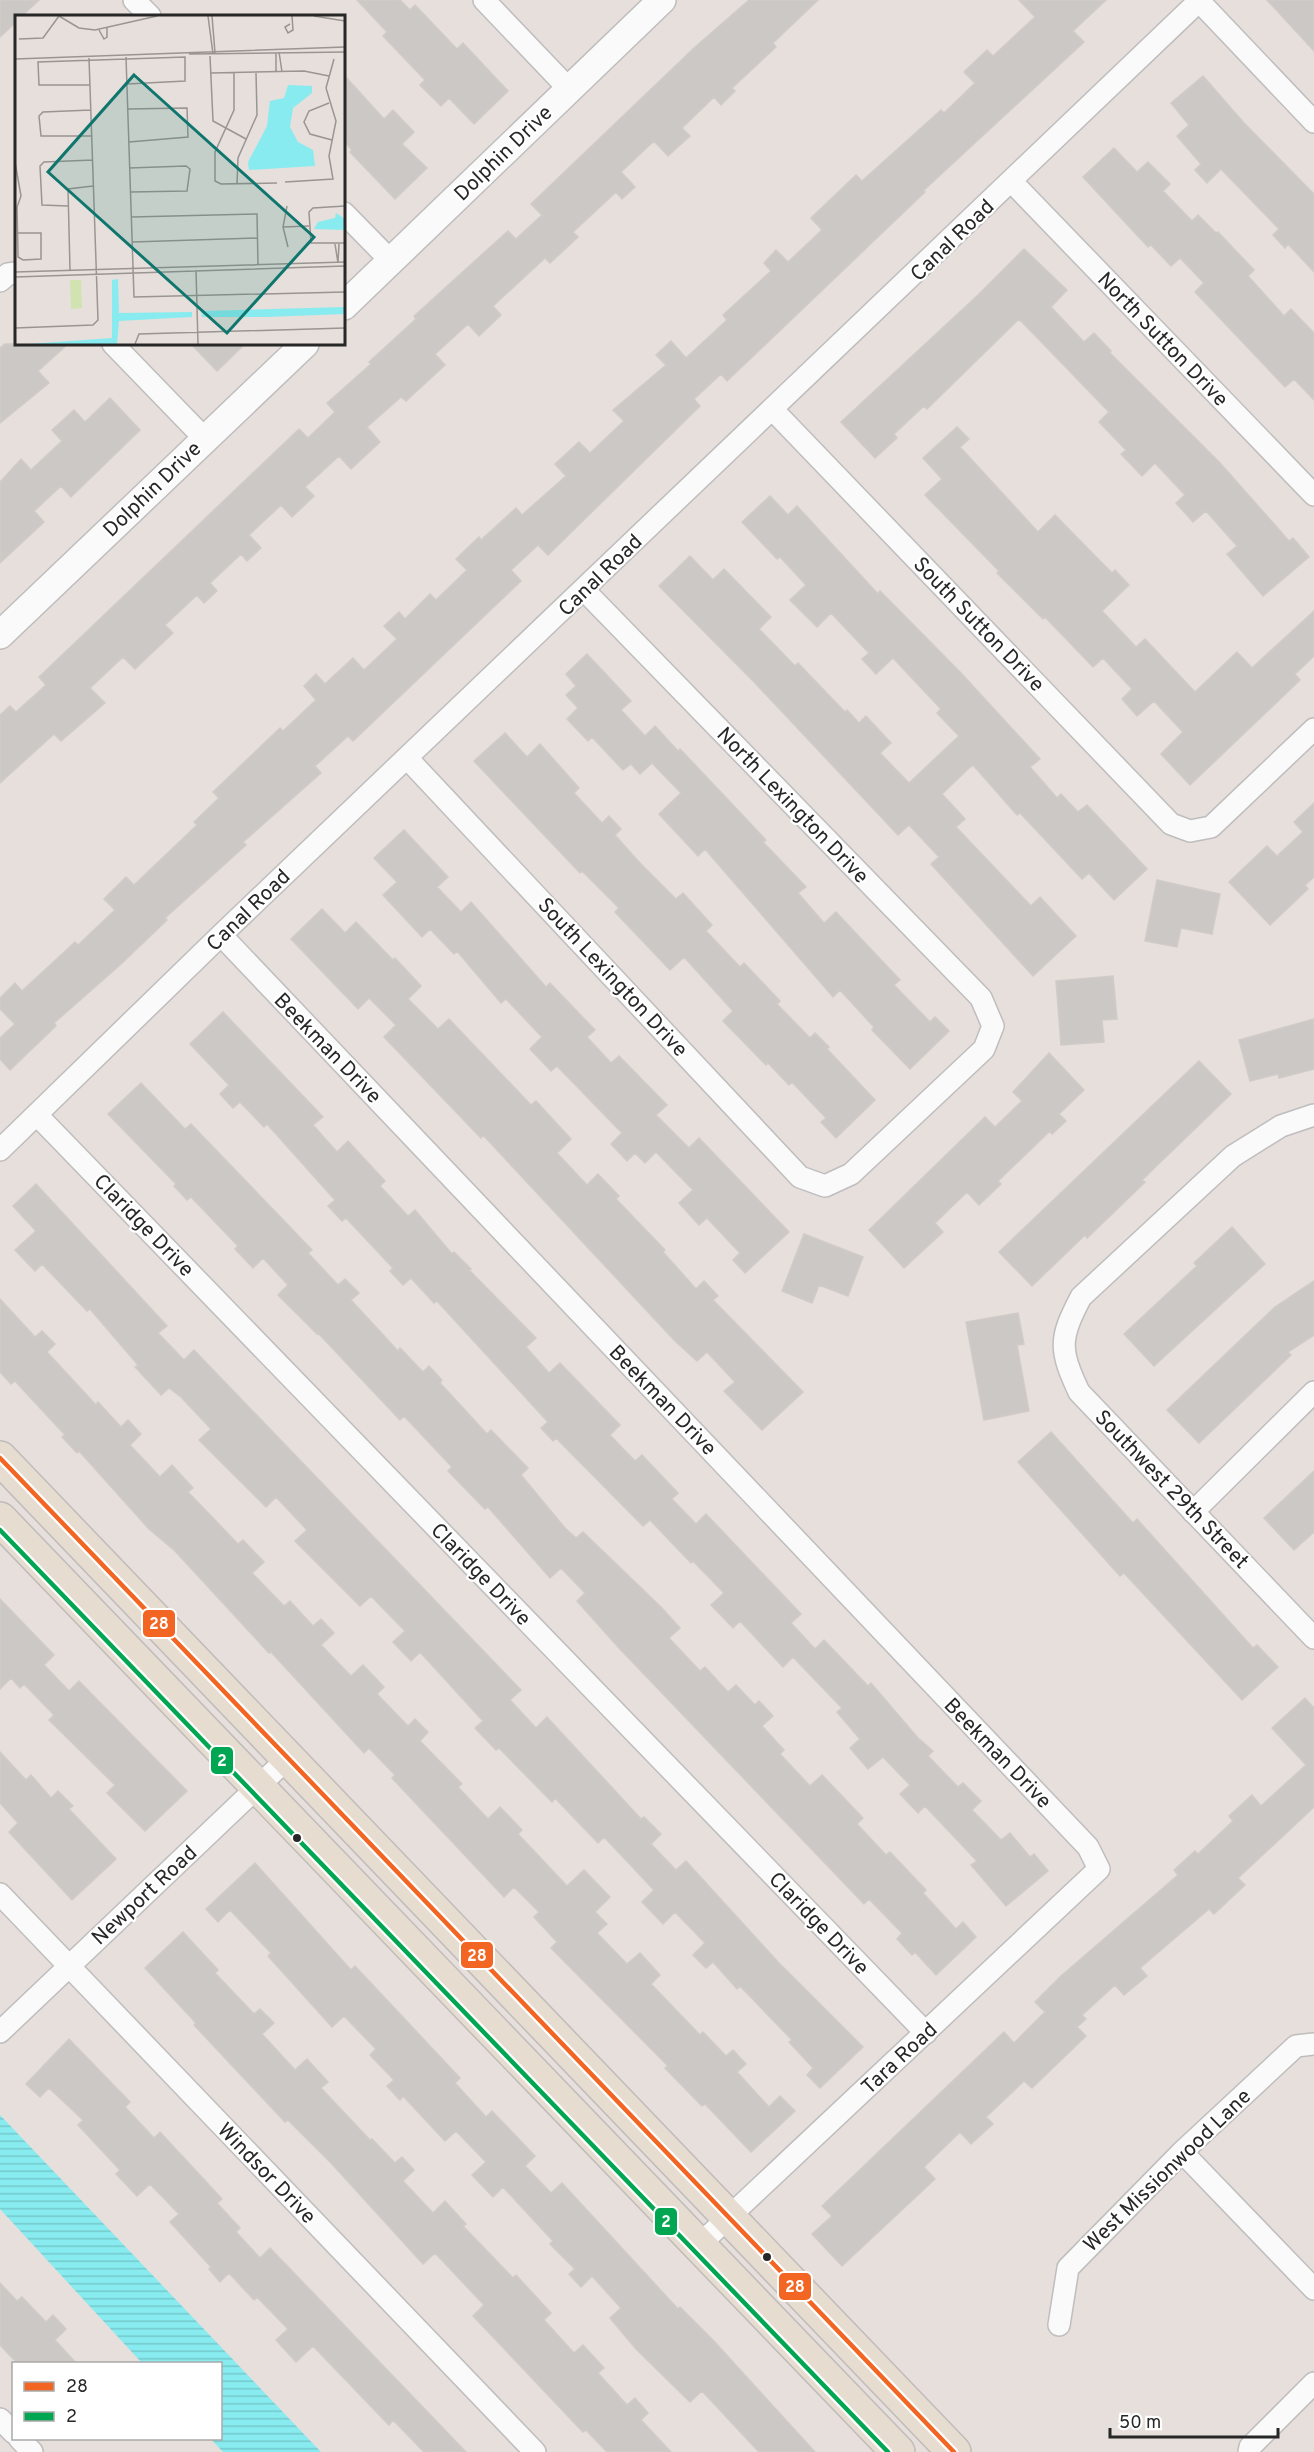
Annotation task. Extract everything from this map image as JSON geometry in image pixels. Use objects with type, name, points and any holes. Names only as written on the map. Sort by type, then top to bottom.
[{"type":"main road","points":[[0,1458],[954,2452]]},
{"type":"main road","points":[[0,1519],[898,2452]]},
{"type":"street","points":[[134,0],[149,15]]},
{"type":"street","points":[[484,0],[569,89]]},
{"type":"street","name":"Dolphin Drive","points":[[345,305],[662,0]]},
{"type":"street","points":[[1200,1],[1314,122]]},
{"type":"street","name":"Canal Road","points":[[0,1150],[221,935],[1200,1]]},
{"type":"street","name":"North Sutton Drive","points":[[1012,182],[1314,495]]},
{"type":"street","points":[[345,214],[391,261]]},
{"type":"street","points":[[0,281],[8,274],[15,273]]},
{"type":"street","points":[[114,345],[205,439]]},
{"type":"street","name":"Dolphin Drive","points":[[0,635],[304,345]]},
{"type":"street","name":"South Sutton Drive","points":[[773,410],[1171,824],[1190,831],[1211,827],[1314,729]]},
{"type":"street","name":"North Lexington Drive","points":[[584,590],[981,998],[993,1026],[984,1049],[851,1174],[825,1186]]},
{"type":"street","name":"South Lexington Drive","points":[[407,758],[800,1177],[825,1186]]},
{"type":"street","name":"Beekman Drive","points":[[221,935],[1088,1847],[1099,1869]]},
{"type":"street","name":"Claridge Drive","points":[[37,1115],[926,2033]]},
{"type":"street","name":"Southwest 29th Street","points":[[1314,1115],[1281,1126],[1233,1156],[1081,1297],[1067,1324],[1064,1359],[1079,1392],[1314,1638]]},
{"type":"street","points":[[1193,1512],[1314,1392]]},
{"type":"street","name":"Newport Road","points":[[0,2032],[288,1758]]},
{"type":"street","name":"Tara Road","points":[[698,2246],[1099,1869]]},
{"type":"street","name":"Windsor Drive","points":[[0,1894],[535,2452]]},
{"type":"street","name":"West Missionwood Lane","points":[[1059,2325],[1068,2268],[1182,2152],[1296,2046],[1314,2043]]},
{"type":"street","points":[[1182,2152],[1314,2289]]},
{"type":"street","points":[[1249,2452],[1250,2447],[1314,2383]]},
{"type":"street","points":[[0,2419],[12,2431]]},
{"type":"street","points":[[20,2440],[32,2452]]},
{"type":"water","points":[[0,2115],[321,2452],[223,2452],[212,2440],[222,2440],[222,2362],[141,2362],[0,2209]]},
{"type":"building","points":[[0,0],[39,0],[23,15],[15,15],[15,23],[0,37]]},
{"type":"building","points":[[357,0],[400,0],[410,10],[415,5],[457,49],[463,43],[508,91],[474,124],[449,98],[441,106],[420,85],[425,80],[383,36],[387,32]]},
{"type":"building","points":[[749,0],[818,0],[773,43],[776,47],[732,88],[735,91],[721,105],[714,97],[682,128],[690,136],[668,156],[654,141],[621,172],[635,187],[622,199],[616,192],[573,232],[578,237],[550,263],[545,258],[493,306],[501,315],[479,336],[468,324],[435,354],[445,365],[406,401],[401,397],[367,427],[380,442],[351,469],[339,456],[305,487],[314,496],[292,517],[281,505],[249,535],[261,548],[247,561],[241,554],[210,583],[217,591],[204,603],[197,595],[165,625],[173,633],[135,669],[123,657],[90,688],[105,703],[61,741],[54,734],[0,783],[0,715],[10,706],[16,712],[46,685],[39,677],[299,429],[308,438],[335,412],[327,403],[371,364],[369,362],[416,319],[414,316],[508,231],[516,239],[542,215],[531,204],[694,48]]},
{"type":"building","points":[[1019,0],[1106,0],[1073,31],[1084,42],[923,191],[925,192],[727,381],[721,374],[694,399],[700,406],[548,555],[538,545],[511,570],[521,581],[353,741],[348,736],[315,766],[321,773],[243,842],[246,845],[165,918],[167,920],[120,965],[54,1023],[56,1026],[10,1070],[0,1059],[0,1038],[15,1024],[0,1009],[0,998],[15,983],[22,991],[75,942],[78,945],[115,910],[104,899],[126,877],[134,885],[197,825],[194,822],[219,798],[213,792],[280,728],[283,731],[316,700],[304,686],[316,674],[325,684],[353,658],[364,670],[397,639],[384,626],[399,612],[405,619],[430,594],[436,600],[467,570],[456,559],[479,537],[481,540],[516,508],[522,515],[566,476],[555,464],[579,442],[590,453],[624,421],[613,410],[666,365],[656,355],[671,341],[686,358],[727,320],[723,315],[771,271],[764,263],[776,250],[788,262],[822,230],[811,218],[856,175],[862,181],[941,110],[944,113],[975,83],[964,72],[987,50],[993,56],[1035,17]]},
{"type":"building","points":[[1267,0],[1314,0],[1314,51]]},
{"type":"building","points":[[345,76],[384,119],[393,110],[414,132],[402,144],[427,168],[395,199],[350,152],[352,150],[345,142]]},
{"type":"building","points":[[1203,76],[1244,123],[1314,194],[1314,272],[1288,244],[1285,248],[1273,235],[1279,229],[1221,169],[1207,183],[1195,170],[1201,164],[1177,136],[1189,125],[1171,103]]},
{"type":"building","points":[[1114,148],[1137,172],[1148,162],[1170,184],[1163,191],[1192,221],[1198,215],[1216,233],[1218,232],[1254,270],[1248,276],[1284,316],[1291,309],[1314,333],[1314,400],[1294,379],[1285,387],[1195,292],[1204,283],[1180,258],[1171,266],[1151,245],[1148,247],[1083,177]]},
{"type":"building","points":[[1024,249],[1067,290],[1051,307],[1084,342],[1094,333],[1111,351],[1110,353],[1221,464],[1289,541],[1293,538],[1309,557],[1263,596],[1227,554],[1237,546],[1206,511],[1193,522],[1176,503],[1185,495],[1155,463],[1142,476],[1121,454],[1126,450],[1099,422],[1109,412],[1021,321],[1018,320],[927,409],[924,406],[894,434],[897,438],[875,458],[841,422],[977,296]]},
{"type":"building","points":[[5,344],[67,345],[38,371],[49,383],[0,423],[0,348]]},
{"type":"building","points":[[192,345],[244,345],[217,371]]},
{"type":"building","points":[[110,398],[140,430],[71,497],[61,486],[34,511],[44,522],[0,563],[0,482],[21,459],[31,470],[62,441],[52,430],[74,410],[85,422]]},
{"type":"building","points":[[957,427],[969,439],[960,447],[1038,532],[1055,515],[1112,573],[1115,570],[1129,585],[1102,611],[1136,647],[1145,639],[1195,692],[1237,652],[1252,668],[1314,611],[1314,656],[1295,674],[1300,680],[1190,785],[1161,754],[1183,732],[1154,701],[1137,716],[1122,699],[1132,689],[1103,658],[1093,667],[1045,617],[1043,619],[997,573],[999,571],[925,495],[942,479],[923,458]]},
{"type":"building","points":[[770,496],[788,515],[797,506],[878,594],[880,591],[961,673],[1040,759],[1030,767],[1057,798],[1061,794],[1078,812],[1087,805],[1147,869],[1114,900],[1089,873],[1082,879],[1020,813],[1017,815],[973,765],[968,769],[942,794],[965,819],[956,827],[1031,906],[1040,897],[1076,936],[1033,976],[931,864],[939,857],[909,825],[898,835],[755,683],[659,586],[690,556],[713,580],[724,569],[771,617],[759,629],[795,666],[798,663],[845,712],[847,710],[859,723],[866,716],[891,743],[880,753],[909,783],[959,736],[937,713],[941,709],[893,658],[876,674],[862,659],[869,653],[831,613],[817,627],[790,600],[806,585],[780,557],[777,559],[742,522]]},
{"type":"building","points":[[587,654],[631,701],[621,710],[645,736],[655,726],[678,751],[680,749],[766,840],[763,842],[806,887],[798,893],[824,923],[836,912],[900,980],[894,985],[930,1022],[935,1017],[949,1031],[910,1069],[872,1030],[874,1027],[840,990],[833,997],[705,849],[698,856],[659,814],[681,793],[652,763],[640,774],[631,764],[623,770],[592,737],[588,741],[567,719],[578,708],[566,695],[576,686],[566,674]]},
{"type":"building","points":[[505,733],[527,757],[540,744],[579,788],[574,793],[602,823],[609,816],[621,829],[615,835],[639,862],[676,899],[683,893],[712,925],[706,931],[740,967],[744,963],[780,1001],[777,1004],[810,1038],[815,1033],[829,1047],[827,1049],[875,1100],[836,1138],[821,1122],[826,1118],[792,1082],[789,1085],[768,1063],[766,1065],[723,1021],[733,1011],[684,957],[670,970],[615,912],[619,908],[582,871],[580,873],[474,761]]},
{"type":"building","points":[[1314,803],[1314,877],[1305,885],[1308,889],[1270,925],[1229,882],[1267,846],[1277,856],[1303,832],[1294,822]]},
{"type":"building","points":[[404,830],[448,877],[437,887],[461,912],[471,902],[546,987],[550,983],[595,1030],[587,1037],[611,1063],[619,1056],[667,1105],[656,1115],[689,1148],[699,1138],[789,1232],[745,1273],[733,1260],[740,1253],[707,1218],[699,1225],[679,1203],[693,1190],[656,1152],[645,1163],[635,1153],[627,1161],[611,1144],[622,1133],[557,1066],[551,1071],[530,1049],[542,1037],[506,999],[501,1003],[457,951],[454,954],[430,929],[422,937],[383,895],[397,882],[374,858]]},
{"type":"building","points":[[1157,880],[1220,894],[1212,934],[1181,928],[1177,947],[1145,941]]},
{"type":"building","points":[[322,909],[345,933],[356,922],[393,960],[395,958],[421,986],[408,999],[438,1029],[449,1019],[531,1105],[536,1101],[571,1139],[557,1153],[587,1185],[598,1174],[619,1196],[616,1199],[665,1250],[663,1252],[696,1289],[704,1281],[718,1296],[713,1300],[803,1392],[762,1430],[724,1391],[735,1382],[707,1352],[697,1361],[674,1340],[483,1135],[481,1138],[384,1037],[396,1025],[369,998],[358,1009],[291,939]]},
{"type":"building","points":[[1113,976],[1117,1019],[1102,1020],[1104,1042],[1061,1045],[1056,981]]},
{"type":"building","points":[[223,1012],[323,1117],[313,1125],[337,1152],[348,1141],[385,1181],[380,1186],[408,1216],[415,1210],[452,1254],[454,1252],[536,1338],[526,1347],[549,1373],[560,1363],[620,1425],[610,1435],[635,1461],[642,1455],[678,1493],[672,1499],[696,1524],[706,1514],[801,1614],[791,1623],[815,1649],[824,1640],[868,1686],[871,1683],[918,1738],[933,1751],[928,1756],[958,1787],[963,1783],[981,1801],[972,1810],[1001,1840],[1010,1833],[1030,1857],[1034,1854],[1048,1871],[1006,1906],[971,1865],[977,1861],[925,1806],[918,1813],[900,1794],[910,1785],[883,1757],[868,1769],[850,1748],[860,1739],[837,1712],[842,1708],[793,1657],[783,1667],[740,1621],[733,1628],[711,1605],[724,1593],[693,1561],[691,1563],[650,1520],[643,1526],[556,1438],[553,1441],[541,1428],[548,1422],[437,1301],[434,1303],[411,1278],[403,1285],[390,1271],[393,1268],[346,1218],[342,1221],[328,1206],[335,1200],[267,1124],[264,1127],[240,1102],[233,1108],[220,1094],[229,1085],[190,1044]]},
{"type":"building","points":[[1314,1019],[1314,1069],[1279,1078],[1278,1074],[1250,1081],[1239,1040]]},
{"type":"building","points":[[1049,1053],[1084,1090],[1059,1114],[1066,1121],[1052,1134],[1050,1131],[998,1181],[1001,1184],[979,1205],[967,1192],[935,1223],[943,1232],[904,1268],[869,1230],[985,1117],[995,1127],[1022,1101],[1013,1092]]},
{"type":"building","points":[[1199,1061],[1231,1094],[1142,1180],[1145,1182],[1109,1217],[1087,1238],[1085,1235],[1032,1286],[999,1252]]},
{"type":"building","points":[[141,1083],[185,1129],[191,1124],[312,1250],[308,1253],[338,1285],[345,1279],[359,1293],[351,1300],[398,1351],[400,1348],[423,1372],[429,1366],[442,1380],[440,1383],[487,1434],[491,1430],[528,1468],[521,1475],[565,1528],[576,1538],[583,1532],[661,1607],[680,1628],[669,1638],[700,1671],[705,1667],[728,1692],[736,1685],[755,1705],[759,1701],[773,1716],[762,1726],[784,1750],[780,1754],[810,1786],[822,1775],[863,1818],[857,1824],[886,1855],[890,1852],[926,1890],[923,1893],[956,1929],[963,1922],[976,1937],[936,1975],[915,1952],[912,1955],[897,1939],[902,1933],[869,1899],[864,1904],[618,1647],[577,1601],[585,1593],[561,1568],[550,1578],[488,1507],[485,1509],[448,1471],[452,1467],[404,1416],[400,1420],[318,1333],[278,1295],[288,1285],[263,1258],[253,1268],[235,1249],[238,1246],[191,1197],[187,1200],[174,1186],[176,1184],[108,1114]]},
{"type":"building","points":[[36,1184],[167,1326],[158,1333],[184,1360],[194,1350],[521,1690],[510,1700],[536,1728],[547,1717],[641,1819],[644,1817],[661,1834],[651,1844],[676,1870],[686,1861],[778,1962],[863,2047],[820,2088],[807,2075],[813,2068],[789,2042],[792,2040],[740,1986],[737,1989],[713,1962],[706,1968],[693,1955],[705,1943],[675,1912],[663,1924],[642,1902],[654,1890],[604,1837],[598,1843],[555,1798],[552,1802],[499,1748],[496,1750],[475,1728],[483,1721],[420,1652],[411,1661],[393,1642],[405,1631],[371,1596],[360,1606],[295,1541],[307,1530],[276,1497],[266,1507],[199,1440],[211,1429],[181,1397],[169,1388],[161,1395],[135,1367],[138,1365],[90,1309],[87,1311],[42,1264],[35,1271],[15,1250],[36,1231],[13,1206]]},
{"type":"building","points":[[1232,1227],[1265,1264],[1154,1366],[1124,1334],[1197,1266],[1194,1263]]},
{"type":"building","points":[[804,1234],[863,1257],[848,1296],[819,1285],[812,1303],[782,1291]]},
{"type":"building","points":[[1314,1281],[1314,1335],[1288,1352],[1291,1355],[1199,1443],[1167,1410],[1275,1307]]},
{"type":"building","points":[[0,1299],[35,1337],[42,1331],[55,1344],[47,1352],[96,1405],[98,1402],[121,1427],[128,1420],[141,1434],[130,1445],[160,1477],[172,1465],[193,1488],[188,1492],[238,1544],[243,1540],[264,1562],[252,1573],[284,1606],[290,1601],[313,1626],[321,1619],[334,1633],[321,1645],[351,1676],[363,1665],[384,1687],[377,1694],[408,1726],[415,1719],[428,1732],[420,1741],[462,1784],[458,1787],[488,1819],[500,1807],[522,1830],[518,1834],[567,1886],[584,1870],[610,1897],[595,1912],[607,1924],[597,1933],[627,1964],[640,1953],[660,1975],[651,1984],[700,2035],[703,2032],[726,2056],[733,2050],[746,2064],[737,2072],[769,2107],[780,2096],[795,2111],[751,2152],[705,2104],[702,2106],[665,2068],[668,2066],[551,1948],[557,1942],[534,1917],[539,1912],[514,1887],[504,1897],[392,1778],[395,1775],[369,1748],[364,1753],[175,1551],[149,1529],[79,1451],[77,1453],[62,1437],[65,1435],[15,1381],[11,1384],[0,1372]]},
{"type":"building","points":[[1018,1313],[1024,1344],[1017,1345],[1029,1411],[984,1420],[966,1322]]},
{"type":"building","points":[[1051,1432],[1133,1523],[1137,1519],[1253,1648],[1257,1645],[1278,1667],[1242,1700],[1124,1573],[1120,1576],[1018,1462]]},
{"type":"building","points":[[1314,1471],[1314,1532],[1294,1550],[1264,1518]]},
{"type":"building","points":[[0,1599],[54,1655],[44,1665],[69,1691],[79,1681],[187,1791],[145,1831],[107,1793],[115,1785],[49,1720],[54,1715],[24,1684],[20,1688],[11,1678],[0,1689]]},
{"type":"building","points":[[1305,1698],[1314,1708],[1314,1807],[1238,1878],[1245,1885],[1214,1914],[1209,1909],[1140,1968],[1147,1976],[1124,1995],[1115,1985],[1082,2015],[1086,2019],[1077,2027],[1086,2036],[1032,2088],[1024,2081],[986,2117],[993,2124],[971,2144],[960,2132],[924,2167],[935,2179],[842,2266],[812,2234],[832,2216],[822,2206],[1004,2032],[1014,2043],[1045,2012],[1035,2002],[1061,1976],[1178,1875],[1174,1870],[1195,1851],[1198,1854],[1233,1821],[1229,1816],[1252,1795],[1261,1806],[1306,1765],[1272,1728]]},
{"type":"building","points":[[0,1752],[26,1780],[31,1775],[51,1798],[58,1791],[73,1806],[69,1809],[116,1859],[72,1900],[9,1832],[18,1823],[0,1803]]},
{"type":"building","points":[[255,1863],[351,1970],[355,1966],[460,2078],[455,2083],[486,2117],[492,2111],[535,2156],[525,2166],[551,2193],[562,2183],[678,2309],[680,2307],[713,2340],[815,2452],[759,2452],[702,2391],[690,2402],[636,2349],[610,2318],[621,2308],[592,2276],[581,2287],[569,2274],[575,2269],[550,2244],[553,2241],[503,2187],[493,2197],[472,2175],[486,2162],[456,2131],[445,2141],[403,2096],[400,2100],[387,2086],[394,2080],[370,2055],[376,2049],[344,2016],[332,2027],[268,1956],[271,1953],[230,1910],[218,1922],[206,1909]]},
{"type":"building","points":[[183,1932],[218,1970],[215,1973],[254,2014],[260,2009],[274,2023],[262,2034],[295,2070],[307,2059],[328,2082],[321,2088],[370,2140],[372,2139],[395,2163],[402,2157],[414,2170],[403,2181],[433,2213],[445,2201],[466,2224],[463,2226],[513,2278],[516,2275],[551,2313],[544,2320],[574,2353],[583,2345],[604,2368],[598,2373],[627,2405],[635,2398],[648,2413],[641,2420],[671,2452],[607,2452],[586,2430],[583,2432],[473,2316],[484,2305],[435,2253],[423,2264],[332,2164],[288,2120],[285,2122],[194,2025],[196,2023],[145,1968]]},
{"type":"building","points":[[69,2039],[130,2102],[125,2107],[154,2138],[160,2132],[222,2199],[217,2203],[240,2228],[236,2232],[260,2258],[270,2248],[466,2452],[424,2452],[393,2420],[389,2425],[313,2346],[296,2362],[276,2340],[288,2329],[257,2297],[254,2300],[229,2273],[220,2282],[209,2269],[211,2267],[170,2222],[179,2214],[150,2184],[137,2196],[116,2174],[120,2170],[78,2125],[83,2120],[49,2088],[40,2097],[26,2084]]},
{"type":"building","points":[[0,2283],[17,2301],[22,2297],[46,2322],[53,2315],[66,2329],[55,2340],[75,2362],[16,2362],[0,2345]]},
{"type":"transit line","name":"28","points":[[0,1458],[954,2452]]},
{"type":"transit line","name":"2","points":[[0,1530],[888,2452]]}]
